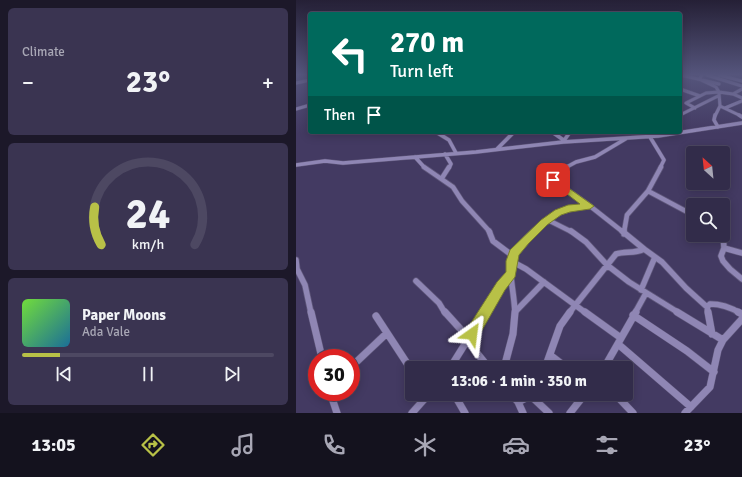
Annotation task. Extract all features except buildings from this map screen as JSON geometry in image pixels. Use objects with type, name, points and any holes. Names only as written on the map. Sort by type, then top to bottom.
[{"type":"street","points":[[695,94],[700,96]]},
{"type":"street","points":[[695,108],[686,103],[703,94]]},
{"type":"street","points":[[682,114],[717,94]]},
{"type":"street","points":[[719,94],[720,106]]},
{"type":"street","points":[[734,94],[742,98]]},
{"type":"street","points":[[726,108],[742,101]]},
{"type":"street","points":[[296,109],[308,106]]},
{"type":"street","points":[[720,106],[742,117]]},
{"type":"street","points":[[718,127],[714,120],[716,109],[720,106]]},
{"type":"street","points":[[737,114],[742,112]]},
{"type":"street","points":[[682,131],[742,123]]},
{"type":"street","points":[[682,129],[686,131]]},
{"type":"street","points":[[439,134],[449,140],[456,153]]},
{"type":"street","points":[[496,149],[512,134]]},
{"type":"street","points":[[555,134],[564,141]]},
{"type":"street","points":[[564,141],[569,134]]},
{"type":"street","points":[[296,165],[325,161],[343,163],[415,157],[564,141],[627,138],[649,134],[664,160],[648,191],[627,215],[624,234]]},
{"type":"street","points":[[627,138],[595,157],[576,162],[552,175],[556,182],[590,206],[655,257],[707,307],[712,334]]},
{"type":"street","points":[[442,178],[451,164],[445,154]]},
{"type":"street","points":[[415,157],[424,167],[453,187],[462,201],[489,230],[493,241],[512,259],[620,341],[691,408]]},
{"type":"street","points":[[648,191],[686,211]]},
{"type":"street","points":[[506,361],[514,332],[515,312],[511,287],[511,273],[514,253],[525,240],[558,213],[568,209],[590,206]]},
{"type":"street","points":[[548,220],[569,230],[586,242],[607,265],[644,292],[723,340]]},
{"type":"street","points":[[724,242],[724,248],[721,251],[721,257],[725,263],[742,279]]},
{"type":"street","points":[[724,248],[742,253]]},
{"type":"street","points":[[548,361],[560,326],[574,305],[611,259],[616,254],[622,252],[636,253],[644,249]]},
{"type":"street","points":[[608,361],[620,341],[644,292],[655,257]]},
{"type":"street","points":[[296,260],[297,269],[305,285],[320,349]]},
{"type":"street","points":[[455,361],[468,342],[501,286],[511,273]]},
{"type":"street","points":[[416,281],[439,303],[483,361]]},
{"type":"street","points":[[515,312],[544,282]]},
{"type":"street","points":[[707,307],[710,304],[723,304],[742,314]]},
{"type":"street","points":[[633,315],[687,351],[714,372]]},
{"type":"street","points":[[376,316],[405,361]]},
{"type":"street","points":[[685,413],[710,387],[718,350],[723,340],[742,320]]},
{"type":"street","points":[[360,358],[387,333]]},
{"type":"street","points":[[550,355],[558,361]]},
{"type":"street","points":[[333,401],[337,413]]},
{"type":"street","points":[[412,413],[421,401]]},
{"type":"street","points":[[458,401],[465,413]]},
{"type":"street","points":[[538,401],[549,413]]},
{"type":"street","points":[[570,413],[579,401]]},
{"type":"street","points":[[622,401],[633,413]]},
{"type":"street","points":[[518,402],[523,413]]},
{"type":"route","points":[[472,334],[501,286],[511,273],[511,261],[514,253],[525,240],[544,222],[558,213],[568,209],[590,206],[553,180]]}]
